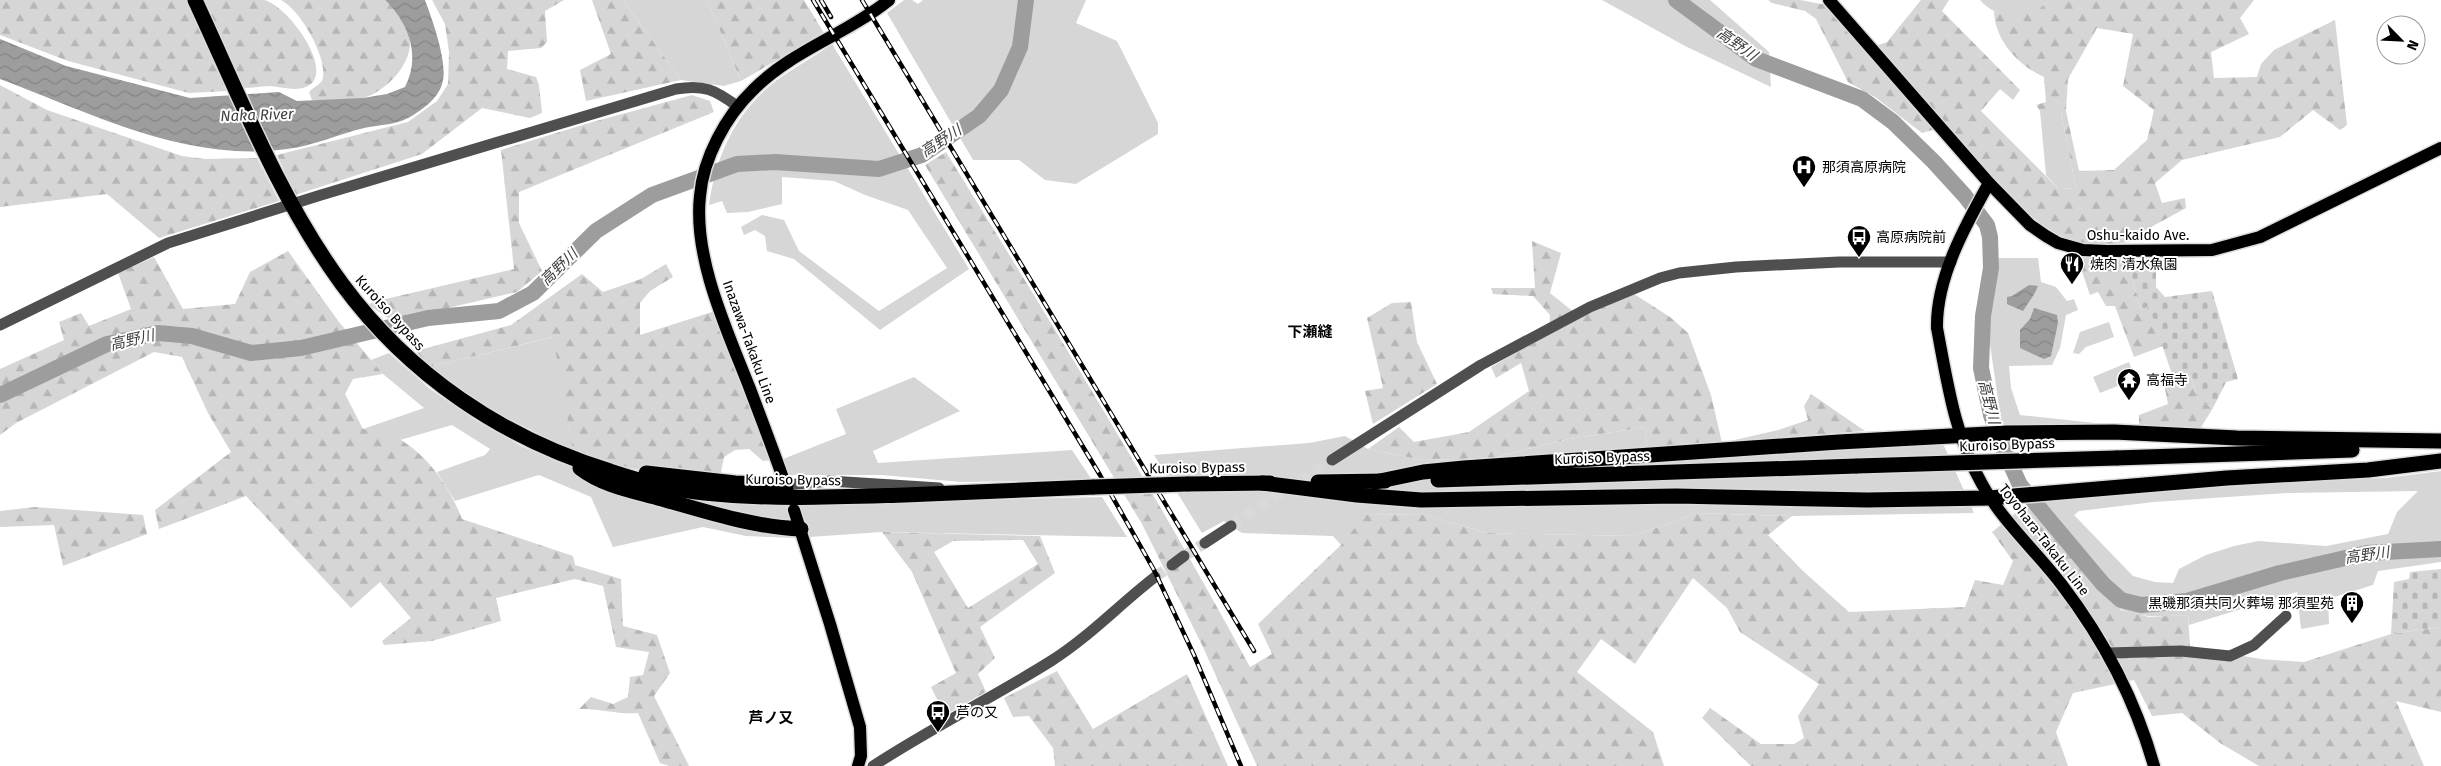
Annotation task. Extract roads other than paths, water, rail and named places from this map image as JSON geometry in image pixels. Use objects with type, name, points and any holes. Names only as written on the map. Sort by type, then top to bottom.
[{"type":"highway","name":"Kuroiso Bypass","points":[[195,0],[291,206],[341,283],[396,348],[432,380],[478,412],[523,438],[566,457],[639,480],[710,494],[826,498],[1186,484],[1375,482],[2441,447]]},
{"type":"highway","points":[[1375,482],[1423,472],[1464,468],[1959,435],[2114,432],[2245,438],[2441,441]]},
{"type":"highway","points":[[566,457],[597,478],[617,486],[738,521],[780,528],[801,528]]},
{"type":"highway","points":[[1262,483],[1366,496],[1421,500],[1676,496],[1867,500],[1990,498],[2227,478],[2359,471],[2441,461]]},
{"type":"highway","points":[[581,462],[713,481],[787,489]]},
{"type":"main road","points":[[737,106],[754,88],[778,70],[889,0]]},
{"type":"main road","name":"Oshu-kaido Ave.","points":[[1829,0],[1989,183],[2030,225],[2046,236],[2071,247],[2089,251],[2212,250],[2260,237],[2441,148]]},
{"type":"main road","name":"Inazawa-Takaku Line","points":[[737,106],[710,158],[700,197],[700,221],[710,281],[720,313],[787,489]]},
{"type":"main road","name":"Toyohara-Takaku Line","points":[[1989,183],[1951,262],[1940,299],[1937,328],[1959,435],[1990,498],[2062,585],[2108,653],[2139,718],[2152,765]]},
{"type":"main road","points":[[794,510],[860,726],[861,756],[858,766]]},
{"type":"street","points":[[0,325],[168,243],[331,192],[676,89],[702,87],[718,92],[737,106]]},
{"type":"street","points":[[1332,460],[1481,365],[1590,307],[1660,278],[1679,273],[1736,267],[1839,262],[1951,262]]},
{"type":"street","points":[[787,489],[830,482],[867,483],[970,492]]},
{"type":"street","points":[[1205,543],[1231,526]]},
{"type":"street","points":[[1172,565],[1184,556]]},
{"type":"street","points":[[873,766],[1057,657],[1083,638],[1155,577]]},
{"type":"street","points":[[2108,653],[2172,651],[2230,656],[2254,645],[2286,616]]},
{"type":"water","name":"Naka River","points":[[385,0],[425,0],[442,54],[444,76],[437,95],[418,112],[403,120],[364,128],[297,147],[249,151],[212,149],[176,142],[104,120],[0,79],[0,39],[66,66],[190,98],[279,92],[297,101],[363,98],[387,94],[405,87],[410,75],[412,52],[406,29]]},
{"type":"water","points":[[2029,285],[2038,286],[2023,311],[2007,304],[2007,297],[2012,296]]},
{"type":"water","points":[[2034,308],[2057,315],[2058,323],[2051,356],[2044,359],[2020,348],[2020,330],[2030,319]]},
{"type":"waterway","name":"高野川","points":[[0,395],[107,344],[158,333],[192,336],[251,353],[301,348],[428,318],[499,311],[533,293],[596,231],[652,195],[737,164],[775,162],[879,169],[922,155],[979,116],[1001,90],[1020,47],[1026,0]]},
{"type":"waterway","name":"高野川","points":[[1676,0],[1756,59],[1862,99],[1893,122],[1934,162],[1965,196],[1987,225],[1990,237],[1991,268],[1983,316],[1981,368],[1991,415],[2002,446],[2020,485],[2103,584],[2121,600],[2141,605],[2187,601],[2280,573],[2367,553],[2441,549]]},
{"type":"tunnel","points":[[1231,526],[1332,460]]},
{"type":"tunnel","points":[[1184,556],[1205,543]]},
{"type":"tunnel","points":[[1155,577],[1172,565]]},
{"type":"railway","points":[[813,0],[1100,475],[1154,570],[1194,655],[1241,766]]},
{"type":"railway","points":[[821,0],[831,17]]},
{"type":"railway","points":[[862,0],[1254,651]]},
{"type":"place","name":"那須高原病院","points":[[1804,188]]},
{"type":"place","name":"高原病院前","points":[[1859,258]]},
{"type":"place","name":"焼肉 清水魚園","points":[[2072,285]]},
{"type":"place","name":"高福寺","points":[[2129,401]]},
{"type":"place","name":"黒磯那須共同火葬場 那須聖苑","points":[[2352,624]]},
{"type":"place","name":"芦の又","points":[[938,733]]},
{"type":"district","name":"下瀬縫","points":[[1310,332]]},
{"type":"district","name":"芦ノ又","points":[[771,718]]}]
